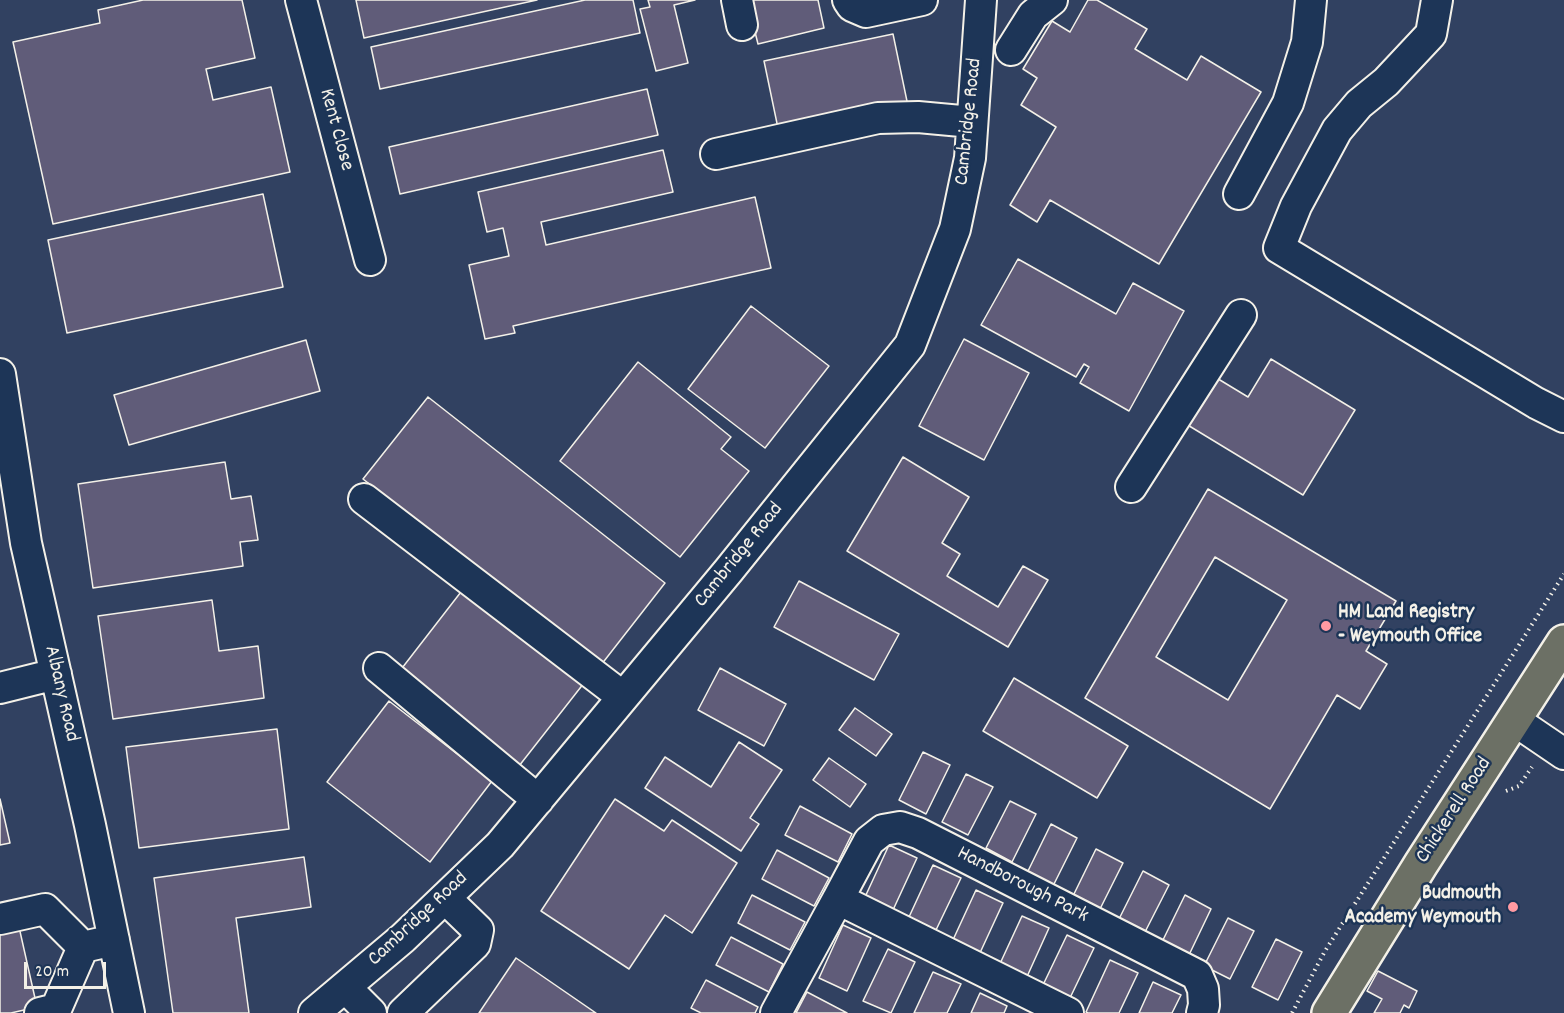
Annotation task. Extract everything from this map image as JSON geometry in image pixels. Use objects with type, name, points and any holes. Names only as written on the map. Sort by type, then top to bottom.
[{"type":"main road","name":"Chickerell Road","points":[[1329,1013],[1421,864],[1564,642]]},
{"type":"street","name":"Kent Close","points":[[301,0],[370,260]]},
{"type":"street","points":[[848,0],[852,6],[866,12],[922,0]]},
{"type":"street","name":"Cambridge Road","points":[[314,1013],[404,938],[500,845],[729,570],[910,345],[955,229],[970,158],[981,0]]},
{"type":"street","points":[[1011,50],[1034,15],[1052,0]]},
{"type":"street","points":[[1239,194],[1288,103],[1307,42],[1311,0]]},
{"type":"street","points":[[1437,0],[1431,34],[1386,82],[1359,104],[1337,130],[1296,206],[1279,248],[1536,403],[1564,417]]},
{"type":"street","points":[[716,154],[878,118],[918,117],[972,122]]},
{"type":"street","points":[[1131,488],[1241,315]]},
{"type":"street","name":"Albany Road","points":[[0,374],[7,465],[56,674],[129,1013]]},
{"type":"street","points":[[364,500],[623,697]]},
{"type":"street","points":[[379,668],[538,800]]},
{"type":"street","points":[[0,688],[56,674]]},
{"type":"street","points":[[1514,720],[1564,754]]},
{"type":"street","name":"Handborough Park","points":[[776,1013],[869,841],[883,830],[900,827],[918,833],[1197,975],[1203,989],[1202,1013]]},
{"type":"street","points":[[403,1013],[474,944],[478,930],[445,898]]},
{"type":"street","points":[[838,899],[1068,1013]]},
{"type":"street","points":[[0,919],[45,909],[83,947]]},
{"type":"street","points":[[83,947],[114,940]]},
{"type":"street","points":[[40,1013],[56,1009],[83,947]]},
{"type":"street","points":[[345,987],[371,1013]]},
{"type":"path","points":[[1292,1013],[1325,951],[1564,574]]},
{"type":"building","points":[[143,0],[242,0],[255,58],[206,69],[213,100],[271,87],[290,172],[53,224],[13,42],[100,23],[98,10]]},
{"type":"building","points":[[356,0],[537,0],[364,38]]},
{"type":"building","points":[[585,0],[633,0],[640,33],[380,89],[371,47]]},
{"type":"building","points":[[648,0],[695,0],[674,5],[688,63],[656,71],[640,9],[650,7]]},
{"type":"building","points":[[747,0],[818,0],[824,28],[758,44]]},
{"type":"building","points":[[1088,0],[1097,0],[1147,29],[1135,49],[1187,80],[1201,56],[1261,92],[1159,264],[1050,200],[1037,222],[1010,205],[1056,127],[1021,105],[1037,78],[1023,69],[1052,21],[1070,32]]},
{"type":"building","points":[[893,34],[908,106],[779,133],[764,61]]},
{"type":"building","points":[[647,89],[658,135],[400,194],[389,147]]},
{"type":"building","points":[[663,150],[673,192],[541,222],[546,245],[755,197],[771,268],[513,326],[515,333],[485,339],[469,265],[509,256],[503,228],[487,232],[478,192]]},
{"type":"building","points":[[263,194],[283,287],[67,333],[48,240]]},
{"type":"building","points":[[1018,259],[1116,314],[1133,283],[1184,311],[1129,411],[1080,383],[1089,367],[1084,364],[1076,377],[981,325]]},
{"type":"building","points":[[751,306],[829,366],[765,448],[688,389]]},
{"type":"building","points":[[964,339],[1029,373],[984,460],[919,426]]},
{"type":"building","points":[[306,340],[320,391],[129,445],[114,395]]},
{"type":"building","points":[[1271,359],[1355,410],[1303,495],[1186,424],[1215,377],[1248,397]]},
{"type":"building","points":[[638,362],[731,437],[721,449],[749,471],[680,557],[560,461]]},
{"type":"building","points":[[428,397],[665,583],[601,665],[363,479]]},
{"type":"building","points":[[903,457],[969,497],[942,543],[960,554],[947,576],[998,607],[1023,566],[1048,580],[1008,647],[847,551]]},
{"type":"building","points":[[225,462],[231,499],[251,496],[258,540],[240,542],[243,566],[93,588],[78,484]]},
{"type":"building","name":"HM Land Registry - Weymouth Office","points":[[1208,489],[1396,601],[1366,651],[1387,664],[1360,709],[1337,695],[1270,809],[1085,698]],"holes":[[[1215,557],[1287,600],[1228,700],[1156,657]]]},
{"type":"building","points":[[799,581],[899,634],[874,680],[774,627]]},
{"type":"building","points":[[464,588],[584,683],[519,766],[399,672]]},
{"type":"building","points":[[212,600],[219,651],[258,646],[264,698],[113,719],[98,616]]},
{"type":"building","points":[[720,668],[786,704],[764,746],[698,710]]},
{"type":"building","points":[[1014,678],[1128,746],[1097,798],[983,731]]},
{"type":"building","points":[[389,701],[492,781],[430,862],[327,782]]},
{"type":"building","points":[[855,708],[892,734],[876,756],[839,730]]},
{"type":"building","points":[[277,729],[289,829],[139,848],[126,747]]},
{"type":"building","points":[[739,742],[782,770],[750,818],[759,824],[741,851],[645,788],[665,757],[711,787]]},
{"type":"building","points":[[923,752],[950,765],[926,814],[899,800]]},
{"type":"building","points":[[829,758],[866,784],[850,807],[813,780]]},
{"type":"building","points":[[966,774],[993,787],[968,835],[942,822]]},
{"type":"building","points":[[0,799],[10,843],[0,845]]},
{"type":"building","points":[[615,799],[664,831],[672,820],[737,863],[692,933],[665,915],[629,969],[541,911]]},
{"type":"building","points":[[1010,801],[1036,814],[1012,862],[986,848]]},
{"type":"building","points":[[800,806],[852,834],[838,862],[785,835]]},
{"type":"building","points":[[1051,824],[1077,838],[1053,886],[1027,873]]},
{"type":"building","points":[[889,845],[917,858],[893,910],[865,897]]},
{"type":"building","points":[[1096,849],[1123,863],[1099,911],[1072,898]]},
{"type":"building","points":[[777,850],[829,878],[814,906],[762,879]]},
{"type":"building","points":[[304,857],[311,907],[236,918],[249,1013],[173,1013],[154,878]]},
{"type":"building","points":[[933,865],[961,878],[936,930],[909,917]]},
{"type":"building","points":[[1143,871],[1169,885],[1145,932],[1119,919]]},
{"type":"building","points":[[976,890],[1003,903],[979,955],[952,942]]},
{"type":"building","points":[[752,895],[805,922],[790,950],[738,923]]},
{"type":"building","points":[[1185,895],[1211,909],[1188,957],[1161,944]]},
{"type":"building","points":[[1022,916],[1049,928],[1025,981],[998,968]]},
{"type":"building","points":[[1228,918],[1254,931],[1230,979],[1204,966]]},
{"type":"building","points":[[843,925],[871,938],[847,991],[819,978]]},
{"type":"building","points":[[19,927],[37,1007],[0,1013],[0,932]]},
{"type":"building","points":[[1067,935],[1094,948],[1069,1000],[1042,987]]},
{"type":"building","points":[[731,937],[783,964],[769,992],[716,965]]},
{"type":"building","points":[[1276,939],[1302,952],[1278,1000],[1252,987]]},
{"type":"building","points":[[888,949],[915,962],[891,1013],[863,1001]]},
{"type":"building","points":[[516,958],[596,1013],[479,1013]]},
{"type":"building","points":[[1110,960],[1138,973],[1119,1013],[1088,1013],[1086,1012]]},
{"type":"building","points":[[1378,971],[1417,991],[1409,1008],[1404,1005],[1400,1013],[1374,1013],[1382,999],[1367,991]]},
{"type":"building","points":[[933,972],[961,984],[947,1013],[914,1013]]},
{"type":"building","points":[[706,980],[758,1007],[755,1013],[701,1013],[691,1008]]},
{"type":"building","points":[[1153,982],[1181,995],[1172,1013],[1139,1013]]},
{"type":"building","points":[[807,992],[847,1013],[796,1013]]},
{"type":"building","points":[[980,993],[1007,1006],[1004,1013],[971,1013]]},
{"type":"place","name":"HM Land Registry - Weymouth Office","points":[[1326,626]]},
{"type":"place","name":"Budmouth Academy Weymouth","points":[[1513,907]]}]
